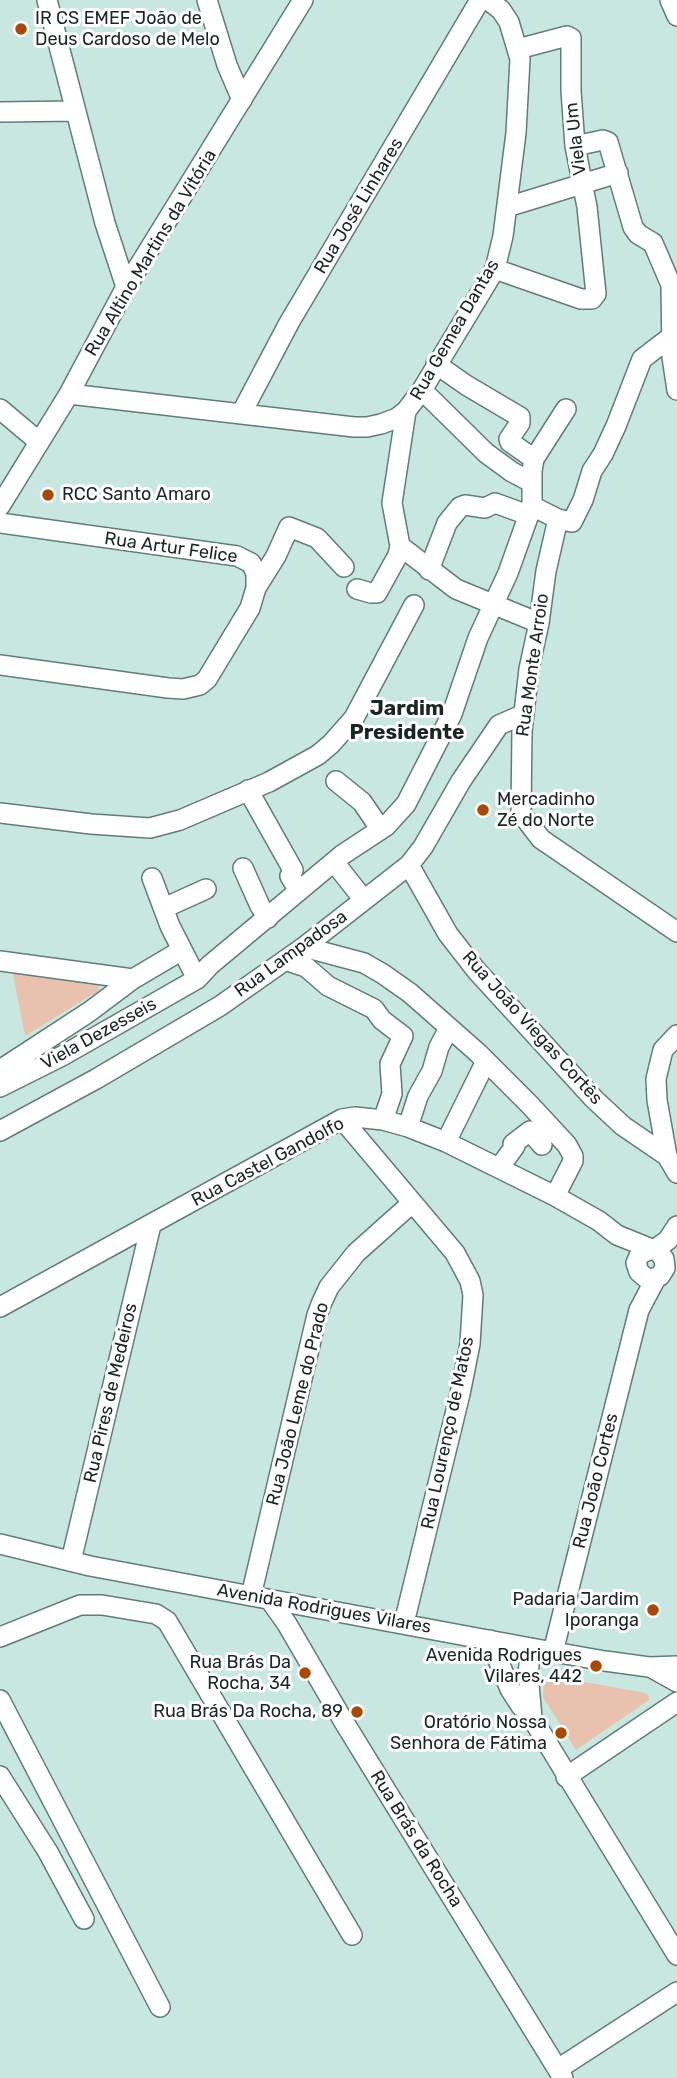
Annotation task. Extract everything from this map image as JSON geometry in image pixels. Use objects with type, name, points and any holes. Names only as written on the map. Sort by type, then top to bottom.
[{"type":"street","points":[[47,0],[105,223],[126,287]]},
{"type":"street","points":[[207,0],[223,55],[242,100]]},
{"type":"street","name":"Rua Altino Martins da Vitória","points":[[0,506],[69,394],[126,287],[303,0]]},
{"type":"street","name":"Rua José Linhares","points":[[241,414],[289,323],[480,0]]},
{"type":"street","name":"Rua Gemea Dantas","points":[[69,394],[366,428],[397,418],[406,411],[422,390],[495,269],[503,236],[520,75],[518,49],[509,22],[501,10],[488,0]]},
{"type":"street","name":"Viela Um","points":[[495,269],[581,299],[592,299],[596,294],[587,207],[575,146],[570,37],[518,49]]},
{"type":"street","points":[[0,112],[75,111]]},
{"type":"street","points":[[575,146],[603,140],[608,142],[634,228],[638,234],[653,243],[671,285],[677,390]]},
{"type":"street","points":[[507,207],[618,173]]},
{"type":"street","points":[[429,570],[447,523],[460,507],[465,505],[485,508],[495,503],[530,510],[557,525],[572,522],[583,500],[592,471],[616,425],[642,359],[672,336]]},
{"type":"street","points":[[436,364],[520,417],[509,442],[534,460]]},
{"type":"street","points":[[422,390],[486,453],[531,482]]},
{"type":"street","points":[[0,409],[38,441]]},
{"type":"street","points":[[530,510],[534,460],[566,409]]},
{"type":"street","points":[[357,589],[377,593],[398,555],[400,545],[392,503],[406,411]]},
{"type":"street","name":"Viela Dezesseis","points":[[0,1087],[62,1056],[197,979],[210,965],[334,862],[378,831],[406,804],[452,714],[465,672],[508,572],[530,510]]},
{"type":"street","name":"Rua Artur Felice","points":[[0,523],[245,558],[255,567],[256,588]]},
{"type":"street","name":"Rua Monte Arroio","points":[[557,525],[529,669],[522,731],[520,807],[526,822],[541,839],[677,932]]},
{"type":"street","points":[[0,665],[168,688],[192,688],[207,679],[241,626],[256,588],[276,556],[289,527],[317,538],[344,567]]},
{"type":"street","points":[[400,545],[457,589],[539,623]]},
{"type":"street","points":[[0,813],[150,828],[180,820],[304,764],[331,744],[346,728],[366,699],[414,605]]},
{"type":"street","name":"Rua Lampadosa","points":[[0,1131],[220,1006],[304,947],[364,900],[409,864],[423,847],[461,781],[499,725],[524,715]]},
{"type":"street","points":[[336,781],[366,807],[377,824],[378,831]]},
{"type":"street","points":[[248,790],[293,870],[290,876],[299,891]]},
{"type":"street","points":[[334,862],[364,900]]},
{"type":"street","name":"Rua João Viegas Cortês","points":[[409,864],[448,934],[476,970],[594,1099],[672,1164]]},
{"type":"street","points":[[243,869],[268,918]]},
{"type":"street","points":[[152,878],[163,908],[197,979]]},
{"type":"street","points":[[163,908],[206,889]]},
{"type":"street","points":[[304,947],[364,964],[383,974],[410,993],[486,1061],[571,1151],[573,1161],[555,1196]]},
{"type":"street","points":[[0,1070],[89,1012],[133,979],[182,950]]},
{"type":"street","points":[[285,960],[306,967],[328,986],[374,1009],[403,1036],[390,1064],[392,1094],[383,1120]]},
{"type":"street","points":[[0,961],[133,979]]},
{"type":"street","points":[[408,1127],[418,1096],[432,1071],[439,1047],[449,1028]]},
{"type":"street","points":[[672,1164],[657,1100],[656,1079],[663,1050],[677,1035]]},
{"type":"street","points":[[446,1142],[486,1061]]},
{"type":"street","name":"Rua Castel Gandolfo","points":[[0,1307],[342,1119],[355,1117],[383,1120],[446,1142],[600,1220],[654,1263]]},
{"type":"street","name":"Rua Lourenço de Matos","points":[[342,1119],[455,1253],[468,1274],[473,1295],[470,1344],[460,1394],[404,1623]]},
{"type":"street","points":[[499,1168],[515,1146],[513,1144],[530,1131],[542,1145]]},
{"type":"street","name":"Rua João Leme do Prado","points":[[260,1598],[317,1315],[322,1302],[329,1287],[356,1253],[412,1203]]},
{"type":"street","name":"Rua Pires de Medeiros","points":[[71,1561],[151,1225]]},
{"type":"street","points":[[654,1263],[677,1226]]},
{"type":"street","name":"Rua João Cortes","points":[[553,1652],[639,1311],[654,1263]]},
{"type":"street","name":"Avenida Rodrigues Vilares","points":[[0,1544],[71,1561],[260,1598],[553,1652],[649,1667],[677,1666]]},
{"type":"street","name":"Rua Brás da Rocha","points":[[260,1598],[287,1624],[359,1748],[561,2074]]},
{"type":"street","points":[[0,1637],[80,1605],[102,1605],[156,1614],[167,1621],[352,1935]]},
{"type":"street","points":[[490,1640],[510,1689],[532,1718],[677,1955]]},
{"type":"street","points":[[531,1648],[528,1672],[532,1718]]},
{"type":"street","name":"Avenida Rodrigues Vilares","points":[[649,1667],[677,1682]]},
{"type":"street","points":[[0,1700],[160,2007]]},
{"type":"street","points":[[566,1777],[677,1702]]},
{"type":"street","points":[[0,1776],[48,1852],[84,1919]]},
{"type":"street","points":[[561,2074],[677,1992]]},
{"type":"shaded area","points":[[13,973],[98,984],[98,991],[25,1036]]},
{"type":"shaded area","points":[[557,1677],[645,1693],[649,1700],[576,1750],[543,1697],[544,1685]]},
{"type":"place","name":"IR CS EMEF João de Deus Cardoso de Melo","points":[[21,29]]},
{"type":"place","name":"RCC Santo Amaro","points":[[48,495]]},
{"type":"place","name":"Mercadinho Zé do Norte","points":[[483,810]]},
{"type":"place","name":"Padaria Jardim Iporanga","points":[[653,1610]]},
{"type":"place","name":"Avenida Rodrigues Vilares, 442","points":[[596,1666]]},
{"type":"place","name":"Rua Brás Da Rocha, 34","points":[[305,1673]]},
{"type":"place","name":"Rua Brás Da Rocha, 89","points":[[357,1712]]},
{"type":"place","name":"Oratório Nossa Senhora de Fátima","points":[[561,1733]]},
{"type":"district","name":"Jardim Presidente","points":[[407,721]]}]
